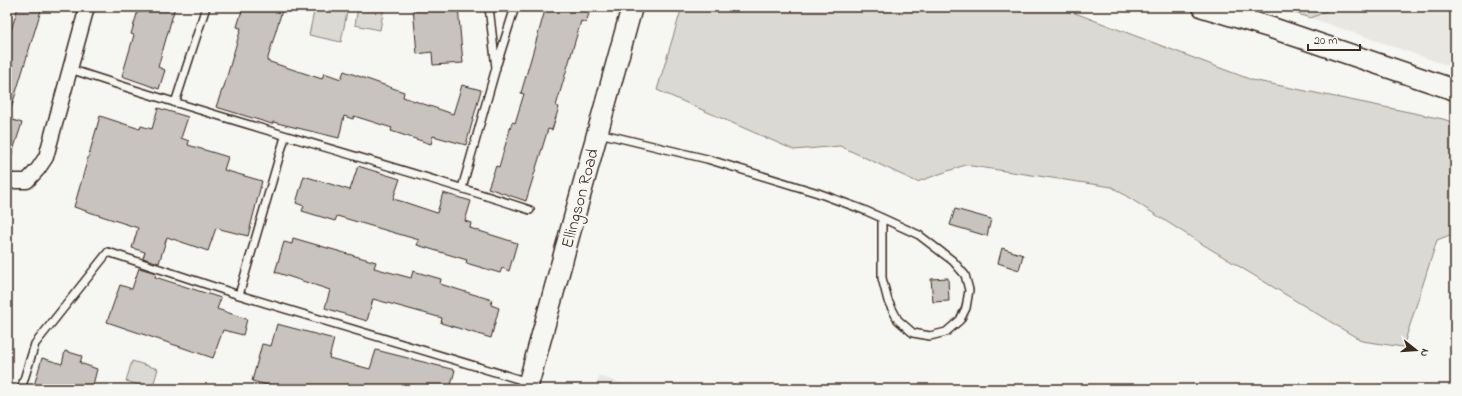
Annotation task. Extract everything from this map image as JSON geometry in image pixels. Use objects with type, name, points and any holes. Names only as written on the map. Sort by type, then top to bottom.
[{"type":"main road","name":"Ellingson Road","points":[[528,385],[632,7]]},
{"type":"main road","points":[[1203,7],[1272,28],[1455,90]]},
{"type":"street","points":[[7,180],[13,182],[27,181],[46,157],[87,7]]},
{"type":"lane","points":[[175,103],[206,7]]},
{"type":"lane","points":[[489,7],[496,68]]},
{"type":"lane","points":[[462,188],[515,7]]},
{"type":"lane","points":[[70,69],[285,137],[462,188],[530,210]]},
{"type":"lane","points":[[597,132],[707,159],[818,193],[882,218],[919,235],[953,261],[966,276],[969,290],[966,308],[960,320],[946,332],[930,336],[913,333],[898,320],[888,300],[882,278],[882,218]]},
{"type":"lane","points":[[239,295],[285,137]]},
{"type":"lane","points":[[21,389],[35,344],[108,252],[239,295],[528,385]]},
{"type":"shaded area","points":[[315,7],[348,7],[341,42],[309,35]]},
{"type":"shaded area","points":[[358,7],[384,7],[380,30],[355,25]]},
{"type":"shaded area","points":[[682,7],[1059,7],[1252,80],[1443,119],[1455,123],[1455,233],[1437,240],[1403,347],[1362,341],[1194,239],[1112,187],[965,165],[917,182],[840,146],[794,150],[657,90]]},
{"type":"shaded area","points":[[1275,7],[1335,7],[1311,18]]},
{"type":"shaded area","points":[[1335,7],[1455,7],[1455,68],[1311,18]]},
{"type":"shaded area","points":[[132,361],[158,369],[152,389],[126,381]]},
{"type":"shaded area","points":[[599,376],[640,389],[595,389]]},
{"type":"building","points":[[18,7],[42,7],[10,112],[7,112],[7,44]]},
{"type":"building","points":[[139,7],[175,7],[158,67],[165,70],[159,89],[122,76],[134,35],[131,34]]},
{"type":"building","points":[[243,7],[283,7],[267,61],[322,79],[324,73],[341,79],[344,71],[404,92],[403,97],[453,114],[462,85],[481,90],[466,145],[433,136],[431,144],[391,131],[392,128],[354,116],[353,119],[344,116],[339,138],[273,122],[272,124],[216,107],[223,90],[241,28],[237,27]]},
{"type":"building","points":[[413,7],[458,7],[463,63],[433,65],[432,52],[417,54]]},
{"type":"building","points":[[546,7],[591,7],[586,23],[581,21],[556,106],[559,107],[552,130],[548,129],[526,201],[488,188],[496,166],[499,167],[512,122],[515,123],[524,94],[521,93]]},
{"type":"building","points":[[158,108],[188,117],[181,138],[189,141],[188,145],[228,157],[224,170],[262,181],[248,236],[216,228],[208,251],[167,237],[159,263],[143,258],[145,252],[132,248],[138,228],[74,207],[100,116],[140,129],[141,126],[152,129]]},
{"type":"building","points":[[7,118],[22,123],[10,160],[7,159]]},
{"type":"building","points":[[358,166],[400,179],[393,199],[437,213],[443,193],[471,201],[465,221],[471,223],[470,228],[517,243],[509,271],[502,268],[500,273],[466,263],[467,260],[417,245],[419,240],[337,216],[335,221],[302,211],[304,206],[296,203],[304,176],[350,190]]},
{"type":"building","points":[[955,209],[991,219],[987,236],[950,225]]},
{"type":"building","points":[[293,238],[376,262],[374,268],[411,278],[413,271],[441,279],[440,284],[492,300],[491,305],[499,308],[491,338],[441,323],[442,318],[373,299],[367,321],[325,308],[330,290],[275,272],[284,242],[292,244]]},
{"type":"building","points":[[1002,248],[1023,255],[1019,270],[998,263]]},
{"type":"building","points":[[139,268],[156,273],[155,277],[221,298],[217,309],[247,319],[243,335],[223,330],[213,358],[107,322],[120,285],[132,289]]},
{"type":"building","points":[[948,278],[949,301],[933,302],[931,279]]},
{"type":"building","points":[[277,324],[334,339],[329,358],[370,369],[376,350],[455,370],[450,389],[305,389],[293,386],[292,389],[283,389],[252,381],[262,344],[271,346]]},
{"type":"building","points":[[65,351],[82,356],[80,363],[97,369],[92,389],[33,389],[42,358],[62,364]]}]
